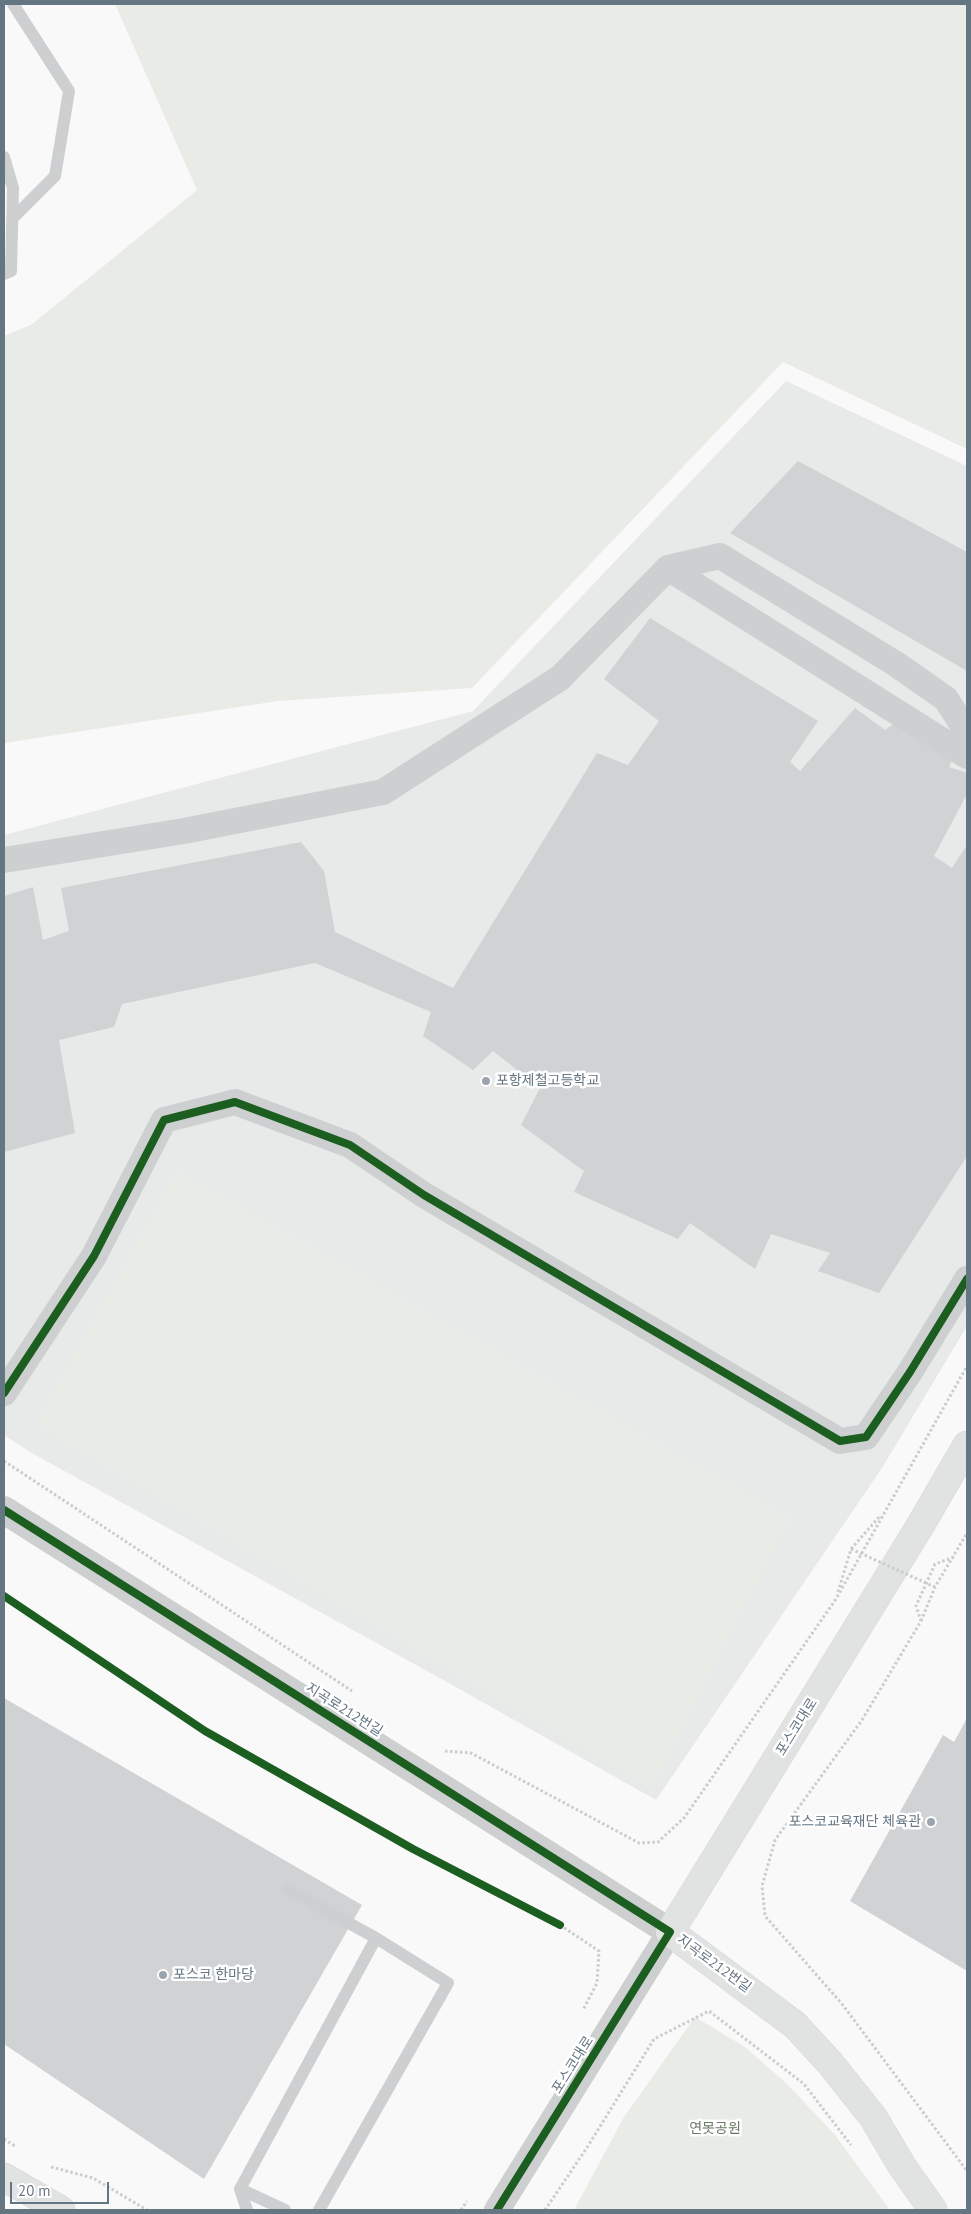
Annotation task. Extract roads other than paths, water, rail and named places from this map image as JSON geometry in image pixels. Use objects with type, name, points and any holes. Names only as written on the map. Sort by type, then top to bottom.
[{"type":"main road","name":"포스코대로","points":[[670,1932],[967,1445]]},
{"type":"main road","name":"지곡로212번길","points":[[670,1932],[795,2025],[830,2063],[873,2117],[902,2166],[933,2210]]},
{"type":"main road","points":[[4,2177],[61,2210]]},
{"type":"street","points":[[4,860],[184,831],[383,792],[560,678],[668,568],[720,556],[896,664],[946,699],[967,732]]},
{"type":"street","points":[[668,568],[967,756]]},
{"type":"street","points":[[4,1393],[94,1256],[164,1120],[235,1102],[350,1145],[424,1196],[840,1441],[866,1437],[910,1372],[967,1279]]},
{"type":"street","name":"지곡로212번길","points":[[4,1510],[670,1932]]},
{"type":"street","name":"포스코대로","points":[[497,2210],[670,1932]]},
{"type":"lane","points":[[12,219],[55,176],[68,91],[13,4]]},
{"type":"lane","points":[[4,157],[13,188],[11,271],[4,274]]},
{"type":"lane","points":[[288,1889],[376,1938],[448,1982],[319,2210]]},
{"type":"lane","points":[[247,2210],[240,2190],[376,1938]]},
{"type":"lane","points":[[240,2190],[285,2210]]},
{"type":"place","name":"포항제철고등학교","points":[[486,1081]]},
{"type":"place","name":"포스코교육재단 체육관","points":[[931,1822]]},
{"type":"place","name":"포스코 한마당","points":[[163,1975]]},
{"type":"park label","name":"연못공원","points":[[715,2129]]}]
